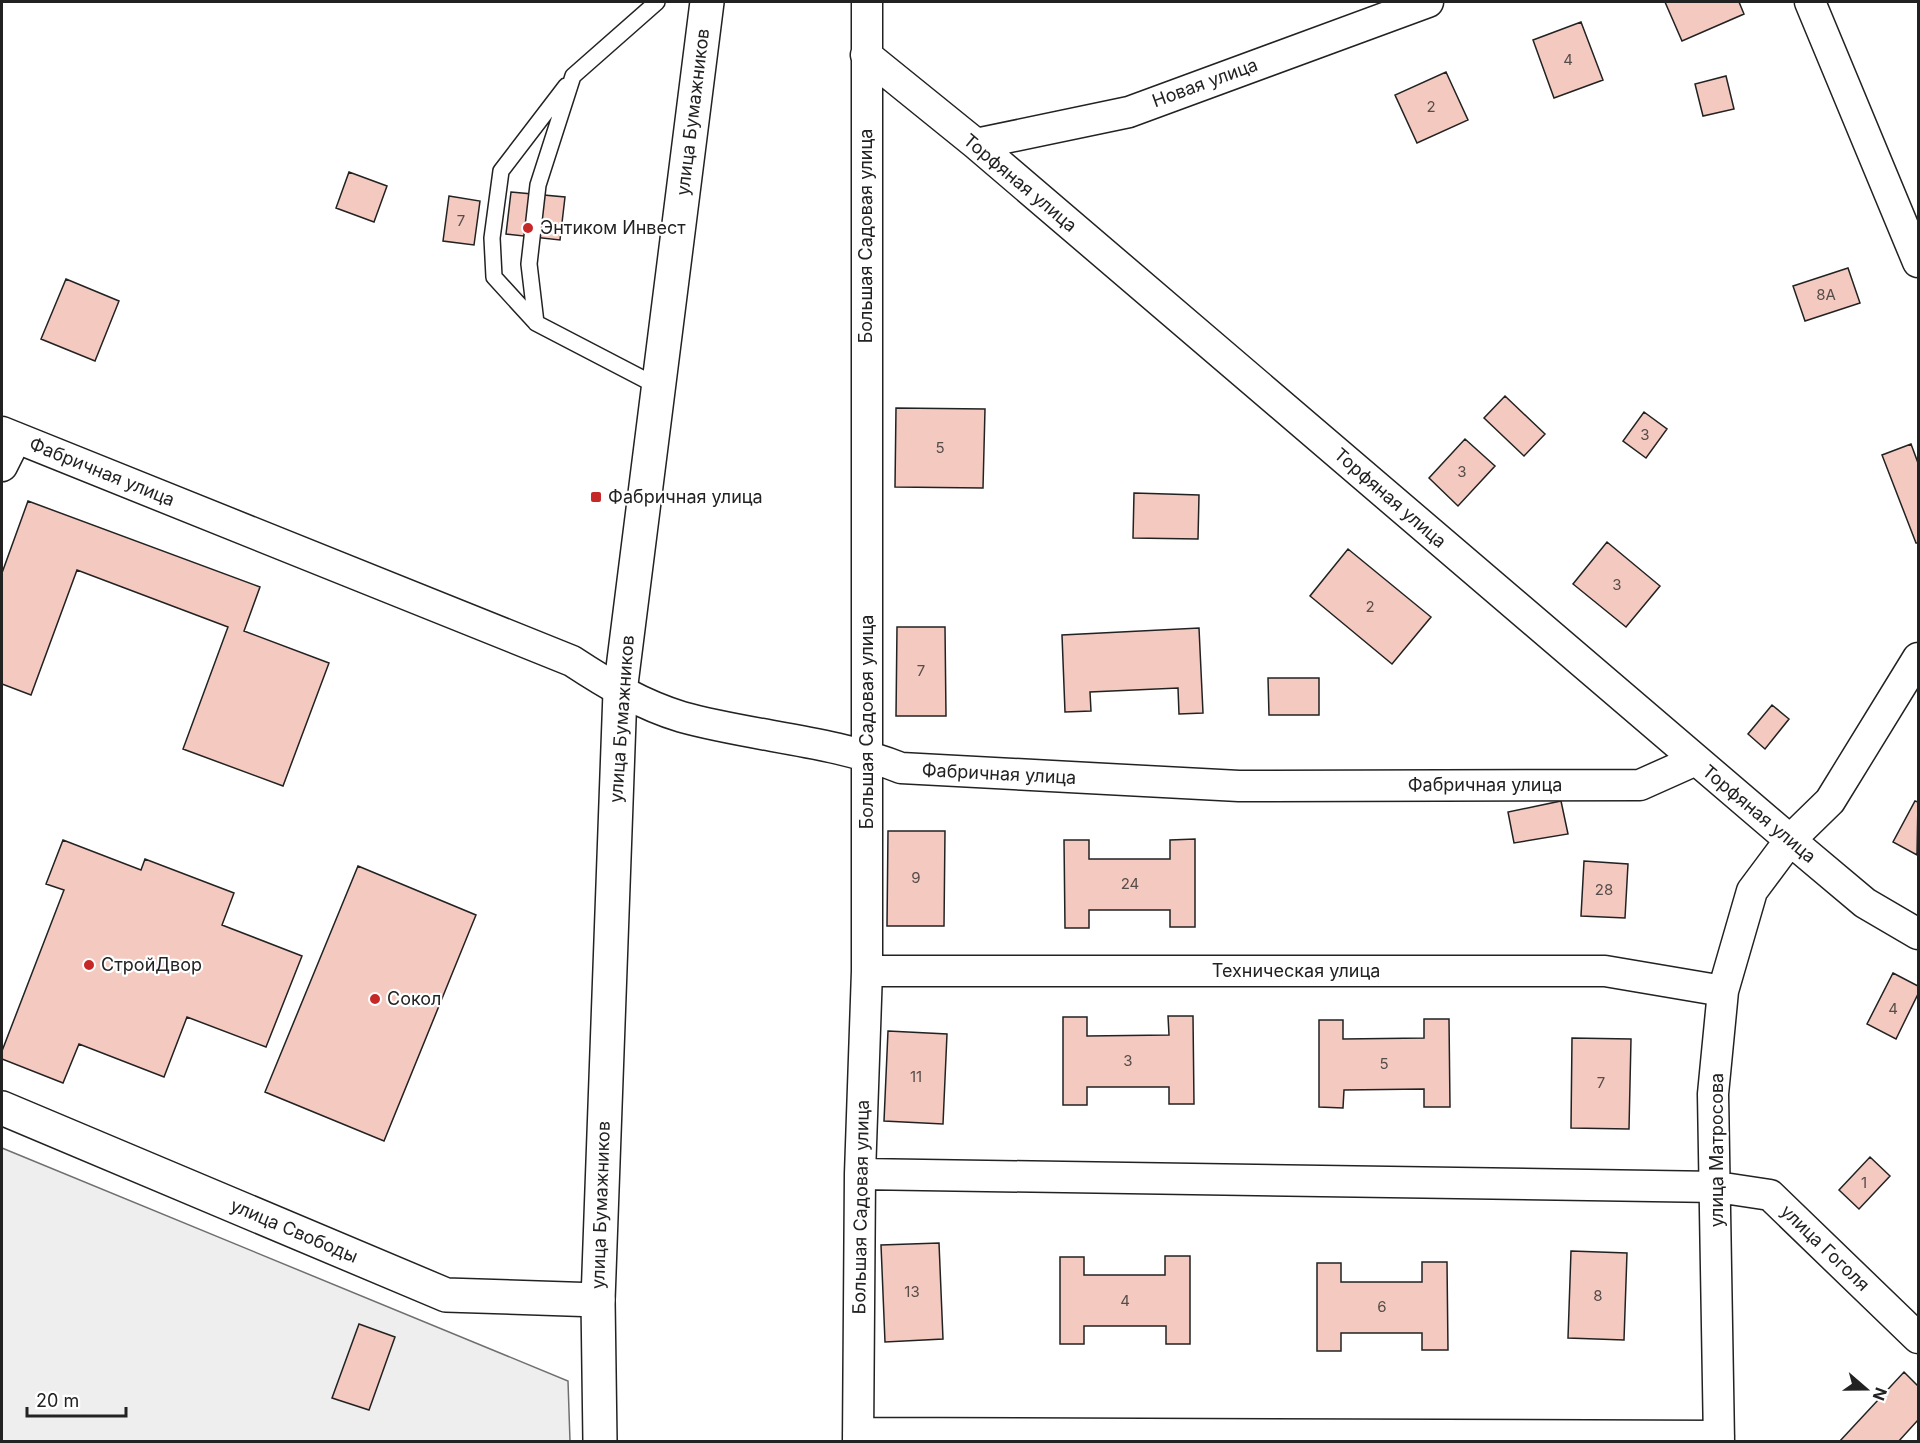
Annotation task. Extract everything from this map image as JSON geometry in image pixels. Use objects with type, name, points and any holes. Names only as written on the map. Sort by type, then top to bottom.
[{"type":"main road","name":"улица Бумажников","points":[[600,1442],[598,1300],[620,693],[707,2]]},
{"type":"main road","name":"улица Свободы","points":[[2,1108],[446,1294],[598,1300]]},
{"type":"street","name":"Большая Садовая улица","points":[[858,1437],[860,1174],[867,971],[867,2]]},
{"type":"street","name":"Новая улица","points":[[976,144],[1129,112],[1428,2]]},
{"type":"street","points":[[1810,2],[1916,250]]},
{"type":"street","name":"Торфяная улица","points":[[866,55],[976,144],[1865,903],[1918,934]]},
{"type":"street","points":[[2,466],[9,435]]},
{"type":"street","name":"Фабричная улица","points":[[9,435],[572,661],[620,693],[681,716],[867,755],[901,768],[1239,786],[1640,785],[1696,760]]},
{"type":"street","name":"улица Матросова","points":[[1719,1439],[1717,1187],[1713,1094],[1723,991],[1752,891],[1790,840],[1830,801],[1918,658]]},
{"type":"street","name":"Техническая улица","points":[[867,971],[1605,971],[1723,991]]},
{"type":"street","points":[[860,1174],[1717,1187]]},
{"type":"street","name":"улица Гоголя","points":[[1717,1187],[1770,1195],[1918,1338]]},
{"type":"street","points":[[858,1437],[1719,1439]]},
{"type":"lane","points":[[657,2],[573,76],[501,171],[492,238],[494,277],[536,323],[659,387]]},
{"type":"lane","points":[[536,323],[529,264],[538,185],[573,76]]},
{"type":"shaded area","points":[[2,1148],[568,1381],[570,1441],[2,1441]]},
{"type":"building","points":[[1665,2],[1739,2],[1744,14],[1682,41]]},
{"type":"building","points":[[1581,22],[1603,80],[1554,98],[1533,40]]},
{"type":"building","points":[[1446,72],[1468,120],[1417,143],[1395,95]]},
{"type":"building","points":[[1726,76],[1734,109],[1703,116],[1695,84]]},
{"type":"building","points":[[349,172],[387,186],[374,222],[336,208]]},
{"type":"building","points":[[511,192],[565,197],[560,240],[506,234]]},
{"type":"building","points":[[449,196],[480,201],[474,245],[443,241]]},
{"type":"building","points":[[1848,268],[1860,303],[1805,321],[1793,286]]},
{"type":"building","points":[[66,279],[119,301],[95,361],[41,339]]},
{"type":"building","points":[[1505,396],[1545,434],[1524,456],[1484,418]]},
{"type":"building","points":[[896,408],[985,409],[983,488],[895,487]]},
{"type":"building","points":[[1644,412],[1667,429],[1646,458],[1623,441]]},
{"type":"building","points":[[1465,439],[1495,466],[1458,506],[1429,478]]},
{"type":"building","points":[[1911,444],[1918,463],[1918,543],[1916,543],[1882,455]]},
{"type":"building","points":[[1134,493],[1199,495],[1198,539],[1133,538]]},
{"type":"building","points":[[28,501],[260,587],[244,631],[329,663],[283,786],[183,749],[228,627],[77,570],[31,695],[2,684],[2,573]]},
{"type":"building","points":[[1607,542],[1660,586],[1626,627],[1573,584]]},
{"type":"building","points":[[1348,549],[1431,617],[1392,664],[1310,596]]},
{"type":"building","points":[[897,627],[945,627],[946,716],[896,716]]},
{"type":"building","points":[[1199,628],[1203,713],[1179,714],[1178,688],[1090,692],[1091,711],[1065,712],[1062,635]]},
{"type":"building","points":[[1268,678],[1319,678],[1319,715],[1269,715]]},
{"type":"building","points":[[1772,705],[1789,719],[1765,749],[1748,734]]},
{"type":"building","points":[[1561,801],[1568,834],[1514,843],[1508,812]]},
{"type":"building","points":[[1915,801],[1918,802],[1917,855],[1893,842]]},
{"type":"building","points":[[888,831],[945,831],[944,926],[887,926]]},
{"type":"building","points":[[1195,839],[1195,927],[1170,927],[1170,910],[1089,910],[1089,928],[1065,928],[1064,840],[1089,840],[1089,859],[1170,859],[1170,840]]},
{"type":"building","points":[[63,840],[141,870],[145,859],[234,893],[222,925],[302,956],[266,1047],[187,1017],[164,1077],[79,1044],[63,1083],[2,1059],[2,1051],[64,890],[46,884]]},
{"type":"building","points":[[1584,861],[1628,864],[1625,918],[1581,916]]},
{"type":"building","points":[[358,866],[476,915],[384,1141],[265,1092]]},
{"type":"building","points":[[1893,973],[1918,986],[1918,994],[1896,1039],[1867,1024]]},
{"type":"building","points":[[1168,1016],[1193,1016],[1194,1104],[1169,1104],[1169,1087],[1087,1087],[1087,1105],[1063,1105],[1063,1017],[1087,1017],[1087,1036],[1169,1035]]},
{"type":"building","points":[[1424,1019],[1449,1019],[1450,1107],[1424,1107],[1424,1089],[1344,1090],[1343,1108],[1319,1107],[1319,1020],[1343,1020],[1343,1039],[1424,1038]]},
{"type":"building","points":[[888,1031],[947,1034],[943,1124],[884,1121]]},
{"type":"building","points":[[1572,1038],[1631,1039],[1629,1129],[1571,1128]]},
{"type":"building","points":[[1870,1157],[1890,1176],[1859,1209],[1839,1190]]},
{"type":"building","points":[[939,1243],[943,1339],[885,1342],[881,1245]]},
{"type":"building","points":[[1571,1251],[1627,1253],[1624,1340],[1568,1338]]},
{"type":"building","points":[[1165,1256],[1190,1256],[1190,1344],[1166,1344],[1166,1326],[1084,1326],[1084,1344],[1060,1344],[1060,1257],[1084,1257],[1084,1275],[1165,1275]]},
{"type":"building","points":[[1422,1262],[1447,1262],[1448,1350],[1422,1350],[1422,1333],[1341,1333],[1341,1351],[1317,1351],[1317,1263],[1341,1263],[1341,1282],[1422,1282]]},
{"type":"building","points":[[359,1324],[395,1337],[369,1410],[332,1398]]},
{"type":"building","points":[[1904,1372],[1918,1386],[1918,1420],[1898,1442],[1839,1442]]},
{"type":"place","name":"Энтиком Инвест","points":[[528,228]]},
{"type":"place","name":"Фабричная улица","points":[[596,497]]},
{"type":"place","name":"СтройДвор","points":[[89,965]]},
{"type":"place","name":"Сокол","points":[[375,999]]}]
